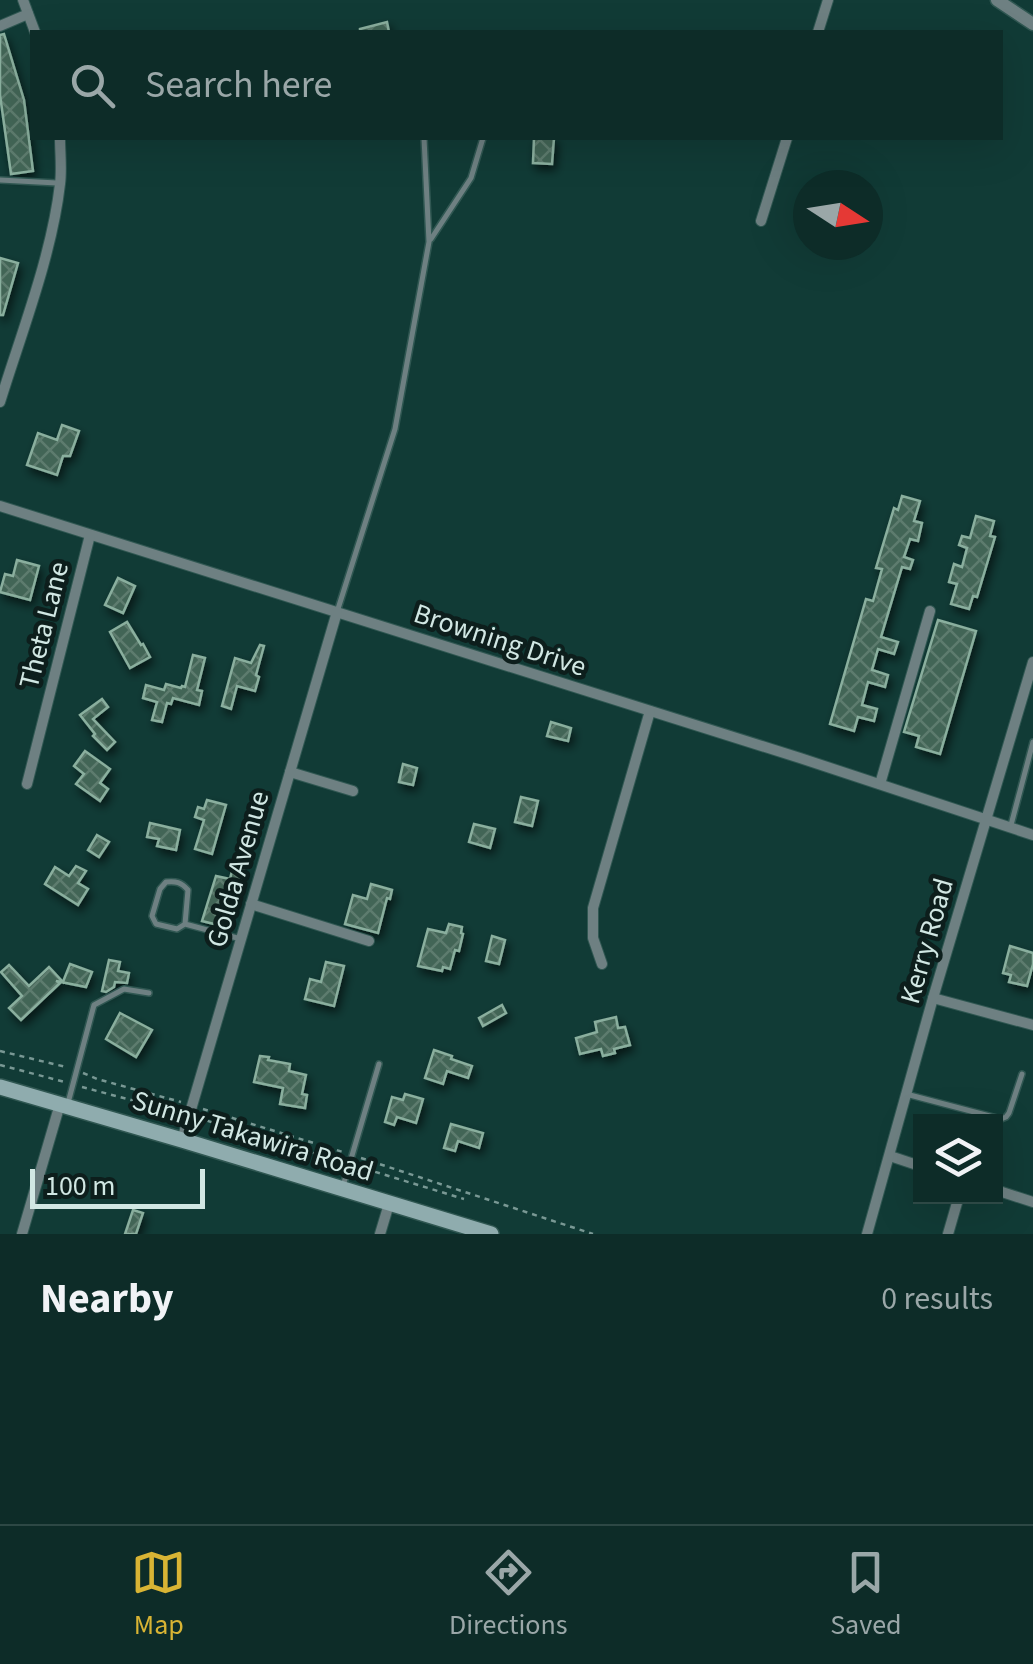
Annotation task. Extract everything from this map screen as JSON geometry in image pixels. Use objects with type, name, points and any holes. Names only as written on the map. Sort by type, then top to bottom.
[{"type":"main road","name":"Sunny Takawira Road","points":[[0,1088],[491,1234]]},
{"type":"street","points":[[23,0],[34,30]]},
{"type":"street","points":[[819,30],[828,0]]},
{"type":"street","points":[[998,0],[1033,24]]},
{"type":"street","points":[[0,26],[28,14]]},
{"type":"street","points":[[0,402],[36,290],[60,183],[60,140]]},
{"type":"street","points":[[761,221],[785,140]]},
{"type":"street","name":"Browning Drive","points":[[0,506],[1033,834]]},
{"type":"street","name":"Theta Lane","points":[[27,784],[90,535]]},
{"type":"street","points":[[880,784],[930,610]]},
{"type":"street","name":"Golda Avenue","points":[[182,1140],[337,612]]},
{"type":"street","name":"Kerry Road","points":[[867,1234],[933,998],[1030,686],[1033,662]]},
{"type":"street","points":[[602,964],[593,938],[593,908],[650,711]]},
{"type":"street","points":[[290,772],[354,791]]},
{"type":"street","points":[[251,904],[368,941]]},
{"type":"street","points":[[933,998],[1033,1025]]},
{"type":"street","points":[[22,1234],[64,1105]]},
{"type":"street","points":[[890,1156],[913,1164]]},
{"type":"street","points":[[1003,1192],[1033,1202]]},
{"type":"street","points":[[380,1234],[388,1204]]},
{"type":"street","points":[[948,1234],[957,1204]]},
{"type":"lane","points":[[337,612],[395,429],[429,242],[424,140]]},
{"type":"lane","points":[[429,242],[471,178],[482,140]]},
{"type":"lane","points":[[0,180],[60,183]]},
{"type":"lane","points":[[1010,828],[1033,742]]},
{"type":"lane","points":[[175,881],[188,890],[184,924],[177,929],[156,924],[152,916],[160,888],[166,882],[175,881]]},
{"type":"lane","points":[[184,924],[241,939]]},
{"type":"lane","points":[[64,1105],[94,1005],[124,989],[149,993]]},
{"type":"lane","points":[[342,1189],[379,1064]]},
{"type":"lane","points":[[906,1094],[1001,1119],[1009,1113],[1022,1074]]},
{"type":"path","points":[[0,1050],[76,1070],[349,1164],[464,1199]]},
{"type":"path","points":[[0,1065],[352,1155],[593,1234]]},
{"type":"building","points":[[387,22],[389,30],[360,30]]},
{"type":"building","points":[[4,34],[24,100],[33,171],[11,174],[0,95],[0,35]]},
{"type":"building","points":[[534,140],[554,140],[552,164],[533,163]]},
{"type":"building","points":[[0,258],[18,263],[3,315],[0,315]]},
{"type":"building","points":[[62,425],[79,431],[70,456],[63,456],[57,475],[27,465],[38,433],[57,440]]},
{"type":"building","points":[[902,496],[920,501],[914,521],[922,523],[918,541],[910,539],[904,557],[913,560],[910,569],[902,567],[881,637],[898,642],[894,654],[878,649],[872,670],[888,675],[885,687],[868,682],[862,705],[877,709],[874,721],[858,717],[854,731],[830,724],[866,599],[873,601],[882,569],[876,568],[894,508],[898,510]]},
{"type":"building","points":[[976,516],[994,521],[990,536],[995,537],[977,597],[973,596],[969,609],[951,604],[957,584],[949,582],[954,564],[962,567],[967,548],[959,545],[962,536],[970,538]]},
{"type":"building","points":[[17,560],[39,566],[30,600],[0,592],[5,574],[13,576]]},
{"type":"building","points":[[118,578],[135,586],[123,613],[105,605]]},
{"type":"building","points":[[938,620],[976,631],[940,754],[916,747],[919,736],[904,732]]},
{"type":"building","points":[[127,622],[150,657],[130,668],[110,632]]},
{"type":"building","points":[[260,645],[264,646],[255,691],[237,686],[231,709],[222,706],[235,658],[251,663]]},
{"type":"building","points":[[193,655],[205,658],[197,690],[202,691],[199,705],[173,698],[171,704],[167,703],[162,722],[152,720],[157,702],[143,698],[146,685],[164,690],[166,684],[185,687]]},
{"type":"building","points":[[102,699],[108,707],[93,719],[115,742],[107,750],[80,715]]},
{"type":"building","points":[[551,722],[571,728],[568,741],[547,736]]},
{"type":"building","points":[[85,751],[110,769],[100,783],[108,789],[100,801],[76,784],[84,774],[74,766]]},
{"type":"building","points":[[403,764],[417,768],[413,785],[399,782]]},
{"type":"building","points":[[521,797],[538,801],[532,826],[515,822]]},
{"type":"building","points":[[207,800],[226,805],[212,854],[195,849],[204,820],[195,817],[198,807],[204,809]]},
{"type":"building","points":[[150,823],[180,830],[176,850],[157,846],[159,839],[147,837]]},
{"type":"building","points":[[474,824],[495,829],[490,848],[469,842]]},
{"type":"building","points":[[97,835],[109,842],[99,857],[88,850]]},
{"type":"building","points":[[76,866],[86,871],[78,883],[88,889],[78,905],[45,884],[55,867],[69,876]]},
{"type":"building","points":[[233,867],[244,870],[235,907],[223,904],[218,925],[202,921],[216,876],[230,879]]},
{"type":"building","points":[[371,884],[392,890],[378,933],[345,924],[353,895],[367,899]]},
{"type":"building","points":[[449,924],[462,927],[463,934],[450,969],[418,966],[428,929],[446,933]]},
{"type":"building","points":[[492,936],[505,940],[499,964],[486,961]]},
{"type":"building","points":[[1010,946],[1033,953],[1027,986],[1009,982],[1011,975],[1003,973]]},
{"type":"building","points":[[109,960],[120,962],[118,971],[129,973],[127,983],[115,982],[106,992],[102,991]]},
{"type":"building","points":[[326,962],[344,966],[334,1006],[305,999],[310,979],[321,982]]},
{"type":"building","points":[[70,964],[92,972],[86,987],[56,981],[60,983],[21,1020],[9,1008],[22,996],[1,972],[9,965],[29,986],[49,967],[63,982]]},
{"type":"building","points":[[502,1005],[506,1013],[483,1026],[479,1018]]},
{"type":"building","points":[[120,1013],[152,1030],[136,1057],[106,1039]]},
{"type":"building","points":[[616,1017],[618,1028],[625,1027],[630,1045],[603,1056],[601,1049],[580,1054],[576,1038],[597,1032],[595,1022]]},
{"type":"building","points":[[434,1050],[472,1066],[468,1078],[447,1071],[443,1084],[425,1078]]},
{"type":"building","points":[[260,1056],[290,1064],[289,1071],[306,1075],[302,1094],[307,1095],[305,1108],[280,1104],[283,1088],[254,1082]]},
{"type":"building","points":[[405,1094],[423,1099],[416,1123],[397,1117],[394,1125],[385,1122],[392,1097],[403,1100]]},
{"type":"building","points":[[451,1124],[483,1133],[479,1148],[458,1141],[455,1151],[444,1148]]},
{"type":"building","points":[[133,1210],[143,1213],[136,1234],[125,1234]]}]
